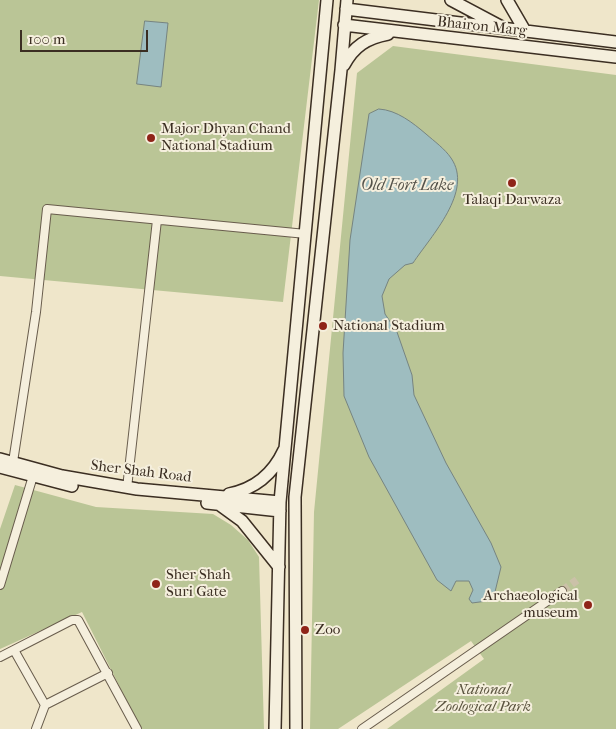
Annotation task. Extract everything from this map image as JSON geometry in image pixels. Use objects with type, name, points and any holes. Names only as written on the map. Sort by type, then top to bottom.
[{"type":"main road","points":[[275,729],[280,506],[327,0]]},
{"type":"main road","points":[[451,0],[508,30]]},
{"type":"main road","points":[[507,0],[525,31]]},
{"type":"main road","points":[[296,729],[295,497],[341,70],[346,4]]},
{"type":"main road","name":"Bhairon Marg","points":[[346,4],[508,30],[616,42]]},
{"type":"main road","name":"Bhairon Marg","points":[[344,25],[616,57]]},
{"type":"main road","points":[[341,70],[351,52],[358,45],[374,37],[397,32]]},
{"type":"main road","points":[[210,496],[238,492],[264,479],[273,469],[287,444]]},
{"type":"main road","name":"Sher Shah Road","points":[[0,459],[62,476],[127,488],[210,496],[264,505]]},
{"type":"main road","name":"Sher Shah Road","points":[[0,467],[57,483],[132,496],[218,504],[280,506]]},
{"type":"main road","points":[[218,504],[242,521],[279,568]]},
{"type":"street","points":[[13,462],[36,312],[47,209],[306,234]]},
{"type":"street","points":[[127,488],[157,220]]},
{"type":"street","points":[[0,585],[33,476]]},
{"type":"street","points":[[362,729],[562,591]]},
{"type":"street","points":[[0,657],[75,620],[80,622],[137,729]]},
{"type":"street","points":[[14,650],[45,705]]},
{"type":"street","points":[[36,729],[45,705],[108,673]]},
{"type":"green space","name":"Major Dhyan Chand National Stadium","points":[[0,0],[319,0],[283,302],[0,276]]},
{"type":"green space","name":"National Zoological Park","points":[[393,46],[616,75],[616,729],[387,729],[484,659],[471,641],[338,729],[310,729],[314,512],[357,73]]},
{"type":"green space","points":[[15,485],[96,507],[213,514],[231,525],[248,540],[259,557],[264,729],[141,729],[82,612],[0,649],[0,529]]},
{"type":"water","points":[[145,21],[168,23],[161,87],[137,84]]},
{"type":"water","name":"Old Fort Lake","points":[[379,109],[398,114],[416,126],[446,151],[457,171],[454,199],[439,227],[413,263],[405,265],[389,279],[382,296],[385,314],[397,332],[412,375],[414,395],[446,463],[491,543],[501,567],[494,596],[487,601],[472,603],[469,599],[473,590],[469,581],[456,581],[451,591],[437,580],[369,457],[344,396],[343,353],[350,240],[369,114]]},
{"type":"tunnel","points":[[562,591],[577,580]]},
{"type":"place","name":"Major Dhyan Chand National Stadium","points":[[151,138]]},
{"type":"place","name":"Talaqi Darwaza","points":[[512,183]]},
{"type":"place","name":"National Stadium","points":[[323,326]]},
{"type":"place","name":"Sher Shah Suri Gate","points":[[156,584]]},
{"type":"place","name":"Archaeological museum","points":[[588,605]]},
{"type":"place","name":"Zoo","points":[[305,630]]}]
